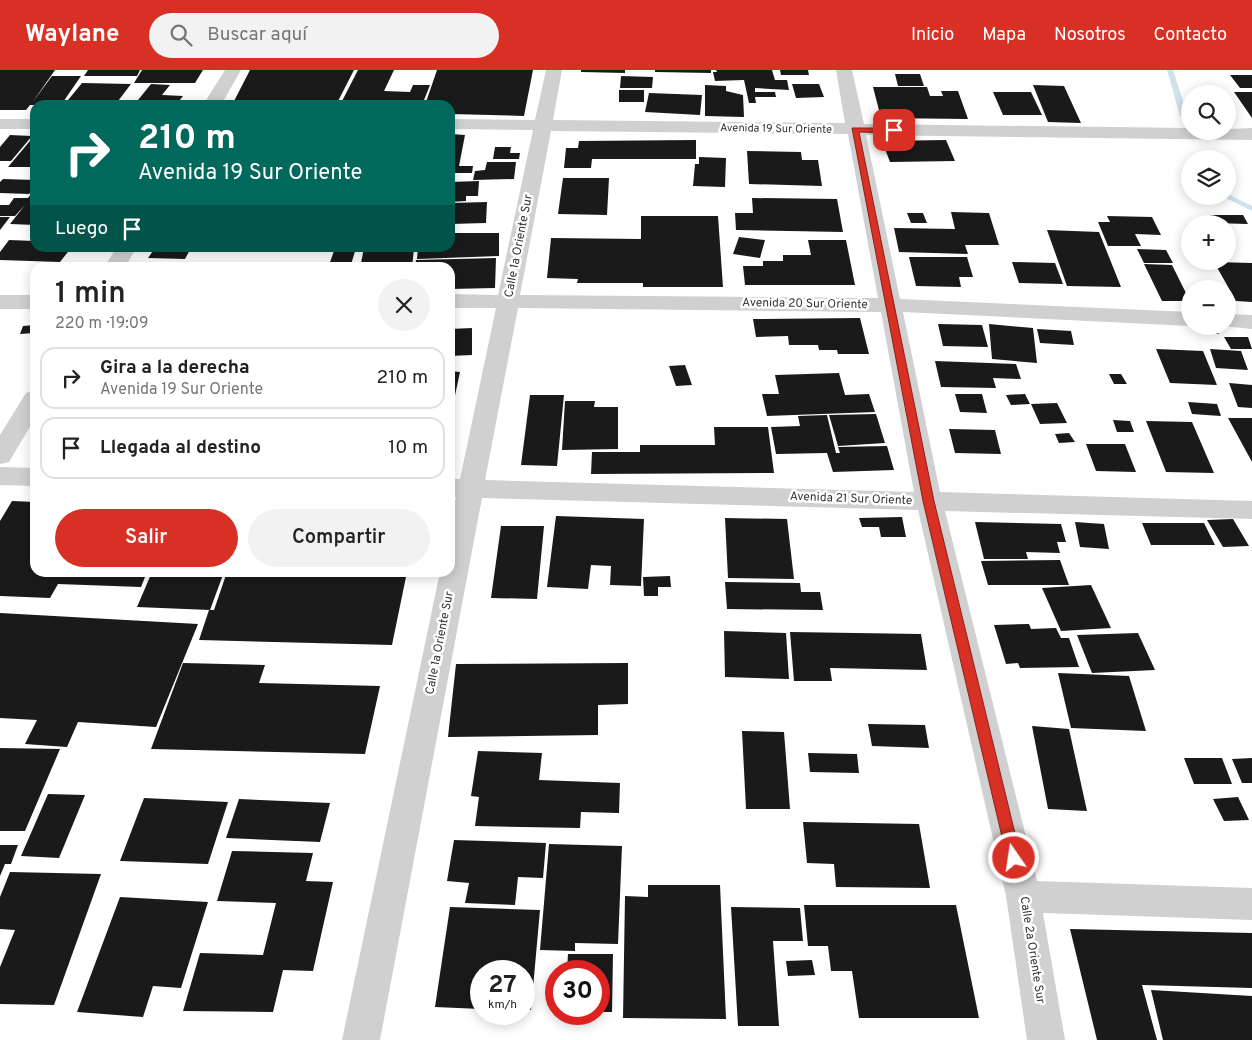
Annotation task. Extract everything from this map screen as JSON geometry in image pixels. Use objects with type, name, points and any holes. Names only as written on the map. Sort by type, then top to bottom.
[{"type":"street","points":[[215,100],[233,70]]},
{"type":"street","name":"Calle 1a Oriente Sur","points":[[455,516],[460,488],[508,301],[554,70]]},
{"type":"street","name":"Calle 2a Oriente Sur","points":[[844,70],[929,501],[1023,896],[1046,1040]]},
{"type":"street","points":[[0,124],[30,124]]},
{"type":"street","name":"Avenida 19 Sur Oriente","points":[[455,124],[1252,134]]},
{"type":"street","name":"Avenida 20 Sur Oriente","points":[[455,301],[889,305],[1181,320]]},
{"type":"street","points":[[0,302],[30,302]]},
{"type":"street","points":[[1236,321],[1252,322]]},
{"type":"street","points":[[0,456],[30,406]]},
{"type":"street","points":[[0,476],[30,477]]},
{"type":"street","name":"Avenida 21 Sur Oriente","points":[[460,488],[1252,510]]},
{"type":"street","name":"Calle 1a Oriente Sur","points":[[361,1040],[444,577]]},
{"type":"street","points":[[1023,896],[1252,904]]},
{"type":"building","points":[[0,70],[55,70],[34,100],[30,100],[30,105],[26,110],[0,110]]},
{"type":"building","points":[[88,70],[140,70],[137,76],[84,76]]},
{"type":"building","points":[[142,70],[203,70],[195,83],[134,83]]},
{"type":"building","points":[[250,70],[354,70],[339,100],[235,100]]},
{"type":"building","points":[[358,70],[394,70],[384,91],[410,92],[413,85],[430,85],[424,100],[343,100]]},
{"type":"building","points":[[437,70],[533,70],[524,116],[455,114],[455,100],[427,100]]},
{"type":"building","points":[[581,70],[625,70],[625,73],[581,72]]},
{"type":"building","points":[[655,70],[711,70],[711,73],[655,72]]},
{"type":"building","points":[[716,70],[772,70],[775,80],[787,80],[789,90],[755,88],[755,92],[775,92],[776,97],[755,97],[756,103],[749,103],[744,80],[715,81],[713,72],[717,72]]},
{"type":"building","points":[[780,70],[808,70],[809,75],[781,75]]},
{"type":"building","points":[[895,74],[920,74],[924,86],[898,86]]},
{"type":"building","points":[[1230,75],[1252,75],[1252,88],[1240,88]]},
{"type":"building","points":[[52,76],[81,76],[64,100],[34,100]]},
{"type":"building","points":[[621,76],[653,77],[652,88],[620,88]]},
{"type":"building","points":[[82,83],[131,84],[119,100],[68,100]]},
{"type":"building","points":[[151,84],[170,85],[162,95],[183,96],[180,100],[138,100]]},
{"type":"building","points":[[792,84],[819,84],[824,97],[796,98]]},
{"type":"building","points":[[705,85],[726,86],[726,91],[743,95],[744,117],[705,116]]},
{"type":"building","points":[[1033,85],[1064,86],[1081,123],[1048,122]]},
{"type":"building","points":[[873,87],[927,87],[930,96],[943,96],[941,91],[958,91],[968,119],[881,118]]},
{"type":"building","points":[[619,90],[644,90],[644,102],[619,102]]},
{"type":"building","points":[[993,92],[1031,92],[1042,115],[1003,115]]},
{"type":"building","points":[[1236,92],[1252,92],[1252,118],[1236,95]]},
{"type":"building","points":[[649,93],[702,95],[700,115],[645,112]]},
{"type":"building","points":[[455,134],[465,135],[459,166],[473,166],[472,173],[455,173]]},
{"type":"building","points":[[10,135],[30,136],[11,161],[0,161],[0,147]]},
{"type":"building","points":[[696,140],[696,159],[592,159],[591,168],[564,168],[566,148],[578,148],[579,141]]},
{"type":"building","points":[[946,140],[955,161],[890,162],[882,141]]},
{"type":"building","points":[[30,141],[30,167],[8,167]]},
{"type":"building","points":[[495,147],[511,147],[510,153],[520,153],[519,159],[493,159]]},
{"type":"building","points":[[747,151],[801,152],[802,160],[818,160],[822,186],[749,184]]},
{"type":"building","points":[[699,157],[726,158],[725,187],[693,186],[695,164],[699,164]]},
{"type":"building","points":[[487,162],[516,162],[514,179],[473,180],[475,171],[485,170]]},
{"type":"building","points":[[563,178],[609,178],[607,215],[558,214]]},
{"type":"building","points":[[3,179],[30,180],[30,193],[0,193],[0,182]]},
{"type":"building","points":[[479,181],[478,196],[466,196],[466,201],[455,202],[455,182]]},
{"type":"building","points":[[30,195],[30,225],[10,224],[25,205],[15,216],[0,216],[0,205],[9,205],[14,198],[28,198]]},
{"type":"building","points":[[752,198],[837,199],[843,232],[736,230],[735,213],[753,213]]},
{"type":"building","points":[[487,202],[486,223],[455,224],[455,203]]},
{"type":"building","points":[[951,212],[989,213],[999,245],[965,245],[968,254],[899,252],[894,228],[955,229]]},
{"type":"building","points":[[907,213],[923,213],[927,223],[911,223]]},
{"type":"building","points":[[1236,215],[1243,215],[1248,224],[1236,224]]},
{"type":"building","points":[[641,216],[718,216],[723,287],[643,287],[643,283],[577,283],[578,279],[547,278],[551,238],[641,239]]},
{"type":"building","points":[[1107,216],[1152,217],[1161,235],[1135,234],[1141,246],[1108,246],[1098,222],[1110,222]]},
{"type":"building","points":[[0,217],[10,217],[0,230]]},
{"type":"building","points":[[1047,230],[1099,232],[1121,287],[1067,286]]},
{"type":"building","points":[[455,233],[499,233],[499,256],[417,259],[418,252],[455,252]]},
{"type":"building","points":[[739,237],[765,240],[760,258],[733,254]]},
{"type":"building","points":[[9,240],[30,241],[30,252],[68,252],[60,262],[0,260],[0,252]]},
{"type":"building","points":[[808,240],[846,240],[855,285],[745,285],[743,266],[763,266],[763,261],[783,261],[783,255],[811,255]]},
{"type":"building","points":[[1137,249],[1166,250],[1173,263],[1144,263]]},
{"type":"building","points":[[152,252],[189,252],[185,259],[148,258]]},
{"type":"building","points":[[334,252],[355,252],[352,262],[330,262]]},
{"type":"building","points":[[363,252],[414,252],[413,262],[361,262]]},
{"type":"building","points":[[909,257],[967,257],[973,277],[959,277],[961,287],[916,286]]},
{"type":"building","points":[[496,258],[495,288],[455,289],[455,262],[416,262],[416,260]]},
{"type":"building","points":[[1012,262],[1055,263],[1063,284],[1019,283]]},
{"type":"building","points":[[1236,263],[1252,263],[1252,302],[1236,301],[1236,280],[1224,280],[1219,270],[1236,270]]},
{"type":"building","points":[[1144,264],[1172,265],[1181,283],[1181,301],[1162,301]]},
{"type":"building","points":[[860,318],[869,354],[838,354],[837,350],[819,350],[818,345],[789,345],[788,336],[756,337],[753,319]]},
{"type":"building","points":[[938,324],[982,325],[988,347],[943,346]]},
{"type":"building","points":[[989,324],[1033,328],[1037,363],[992,359]]},
{"type":"building","points":[[30,325],[30,333],[20,334],[23,326]]},
{"type":"building","points":[[472,328],[472,355],[455,356],[455,329]]},
{"type":"building","points":[[1037,329],[1071,331],[1074,345],[1040,343]]},
{"type":"building","points":[[1224,337],[1248,337],[1252,349],[1231,349]]},
{"type":"building","points":[[1156,349],[1203,351],[1217,385],[1170,383]]},
{"type":"building","points":[[1210,349],[1241,351],[1248,370],[1216,368]]},
{"type":"building","points":[[935,361],[1016,364],[1021,379],[993,378],[996,388],[941,387]]},
{"type":"building","points":[[685,365],[692,385],[676,386],[669,366]]},
{"type":"building","points":[[455,372],[460,372],[455,395]]},
{"type":"building","points":[[839,373],[845,395],[869,394],[875,412],[767,416],[762,394],[779,394],[775,375]]},
{"type":"building","points":[[1109,374],[1121,374],[1127,384],[1114,384]]},
{"type":"building","points":[[1229,383],[1252,385],[1252,408],[1238,407]]},
{"type":"building","points":[[955,394],[982,394],[987,413],[960,412]]},
{"type":"building","points":[[1025,394],[1030,404],[1011,405],[1006,395]]},
{"type":"building","points":[[530,395],[564,395],[557,466],[521,465]]},
{"type":"building","points":[[565,401],[595,401],[594,407],[618,407],[618,449],[562,450]]},
{"type":"building","points":[[1188,402],[1217,404],[1221,416],[1192,414]]},
{"type":"building","points":[[1057,403],[1067,423],[1040,424],[1031,404]]},
{"type":"building","points":[[876,414],[885,443],[838,446],[829,415]]},
{"type":"building","points":[[827,415],[836,453],[840,453],[838,447],[887,446],[894,470],[833,472],[827,453],[776,454],[771,427],[800,426],[798,416]]},
{"type":"building","points":[[1228,418],[1252,418],[1252,462]]},
{"type":"building","points":[[1113,420],[1130,421],[1134,432],[1117,432]]},
{"type":"building","points":[[1146,421],[1192,422],[1214,473],[1166,472]]},
{"type":"building","points":[[714,427],[768,427],[774,473],[591,474],[592,452],[640,452],[640,445],[715,445]]},
{"type":"building","points":[[949,429],[995,430],[1001,454],[955,453]]},
{"type":"building","points":[[1069,433],[1075,442],[1059,443],[1055,434]]},
{"type":"building","points":[[1086,444],[1125,444],[1136,472],[1096,471]]},
{"type":"building","points":[[12,501],[30,502],[30,577],[145,577],[141,587],[58,584],[50,598],[0,596],[0,521]]},
{"type":"building","points":[[556,516],[644,519],[641,586],[610,585],[611,566],[591,565],[588,589],[547,587]]},
{"type":"building","points":[[902,517],[906,537],[881,537],[879,527],[862,527],[859,518]]},
{"type":"building","points":[[725,518],[787,519],[794,579],[728,578]]},
{"type":"building","points":[[1233,519],[1249,546],[1223,547],[1207,520]]},
{"type":"building","points":[[975,522],[1061,524],[1066,542],[1057,542],[1060,553],[1026,552],[1028,559],[984,559]]},
{"type":"building","points":[[1075,522],[1104,524],[1109,549],[1080,547]]},
{"type":"building","points":[[1142,523],[1204,523],[1215,545],[1151,545]]},
{"type":"building","points":[[501,526],[544,526],[537,599],[491,598]]},
{"type":"building","points":[[1060,560],[1069,585],[988,585],[981,561]]},
{"type":"building","points":[[670,576],[671,587],[658,587],[658,596],[644,596],[643,577]]},
{"type":"building","points":[[150,577],[222,577],[210,610],[137,607]]},
{"type":"building","points":[[225,577],[406,577],[392,645],[199,640],[209,610],[214,610]]},
{"type":"building","points":[[725,582],[800,583],[801,592],[820,592],[823,610],[727,609]]},
{"type":"building","points":[[1091,585],[1111,628],[1061,631],[1042,588]]},
{"type":"building","points":[[0,613],[198,624],[156,727],[78,722],[67,747],[25,744],[37,720],[0,718]]},
{"type":"building","points":[[1029,624],[1031,629],[1056,628],[1061,638],[1069,638],[1079,667],[1020,668],[1018,663],[1006,664],[994,625]]},
{"type":"building","points":[[724,631],[786,633],[789,679],[725,677]]},
{"type":"building","points":[[790,632],[921,634],[927,670],[830,668],[832,681],[794,681]]},
{"type":"building","points":[[1138,633],[1155,670],[1092,673],[1077,635]]},
{"type":"building","points":[[183,663],[265,665],[259,683],[380,686],[365,754],[151,749]]},
{"type":"building","points":[[628,663],[628,704],[598,705],[598,735],[448,737],[456,664]]},
{"type":"building","points":[[1058,673],[1129,676],[1146,731],[1071,728]]},
{"type":"building","points":[[868,724],[925,725],[929,748],[872,746]]},
{"type":"building","points":[[1032,726],[1069,729],[1087,811],[1048,809]]},
{"type":"building","points":[[742,731],[784,732],[790,809],[746,809]]},
{"type":"building","points":[[0,748],[60,749],[25,831],[0,831]]},
{"type":"building","points":[[478,751],[542,753],[539,780],[620,783],[619,813],[581,812],[580,828],[475,826],[479,797],[471,796]]},
{"type":"building","points":[[808,753],[857,754],[859,773],[810,772]]},
{"type":"building","points":[[1184,758],[1222,758],[1232,784],[1194,784]]},
{"type":"building","points":[[1252,758],[1252,783],[1242,783],[1232,759]]},
{"type":"building","points":[[48,794],[85,795],[59,858],[21,856]]},
{"type":"building","points":[[1238,797],[1249,820],[1224,821],[1213,799]]},
{"type":"building","points":[[144,798],[228,802],[208,864],[120,861]]},
{"type":"building","points":[[239,799],[330,803],[320,842],[226,838]]},
{"type":"building","points":[[803,822],[919,824],[930,888],[836,887],[834,864],[807,863]]},
{"type":"building","points":[[454,840],[546,843],[543,878],[518,877],[515,905],[465,903],[469,883],[447,881]]},
{"type":"building","points":[[549,844],[622,846],[618,944],[575,943],[575,951],[540,950]]},
{"type":"building","points":[[0,845],[18,845],[11,864],[5,864],[0,876]]},
{"type":"building","points":[[232,851],[313,853],[306,881],[333,882],[313,971],[283,970],[273,1012],[183,1011],[200,953],[263,955],[276,903],[217,901]]},
{"type":"building","points":[[10,872],[101,874],[54,1005],[0,1004],[0,967],[15,930],[0,929],[0,897]]},
{"type":"building","points":[[648,885],[720,885],[726,1019],[623,1018],[625,896],[648,897]]},
{"type":"building","points":[[120,897],[208,902],[181,988],[153,986],[143,1017],[77,1012]]},
{"type":"building","points":[[804,905],[956,905],[979,1018],[859,1018],[852,971],[831,971],[828,946],[808,946]]},
{"type":"building","points":[[450,907],[540,910],[535,966],[535,960],[470,960],[470,1009],[435,1007]]},
{"type":"building","points":[[731,907],[800,908],[803,941],[773,941],[779,1026],[738,1026]]},
{"type":"building","points":[[1070,929],[1252,933],[1252,988],[1142,985],[1157,1040],[1097,1040]]},
{"type":"building","points":[[568,954],[613,954],[612,1012],[610,1012],[610,960],[568,960]]},
{"type":"building","points":[[812,960],[815,975],[788,976],[786,961]]},
{"type":"building","points":[[1151,990],[1252,996],[1252,1040],[1163,1040]]},
{"type":"waterway","points":[[1170,70],[1181,106]]},
{"type":"waterway","points":[[1236,201],[1252,209]]},
{"type":"route","points":[[894,130],[855,130],[929,501],[1014,858]]}]
